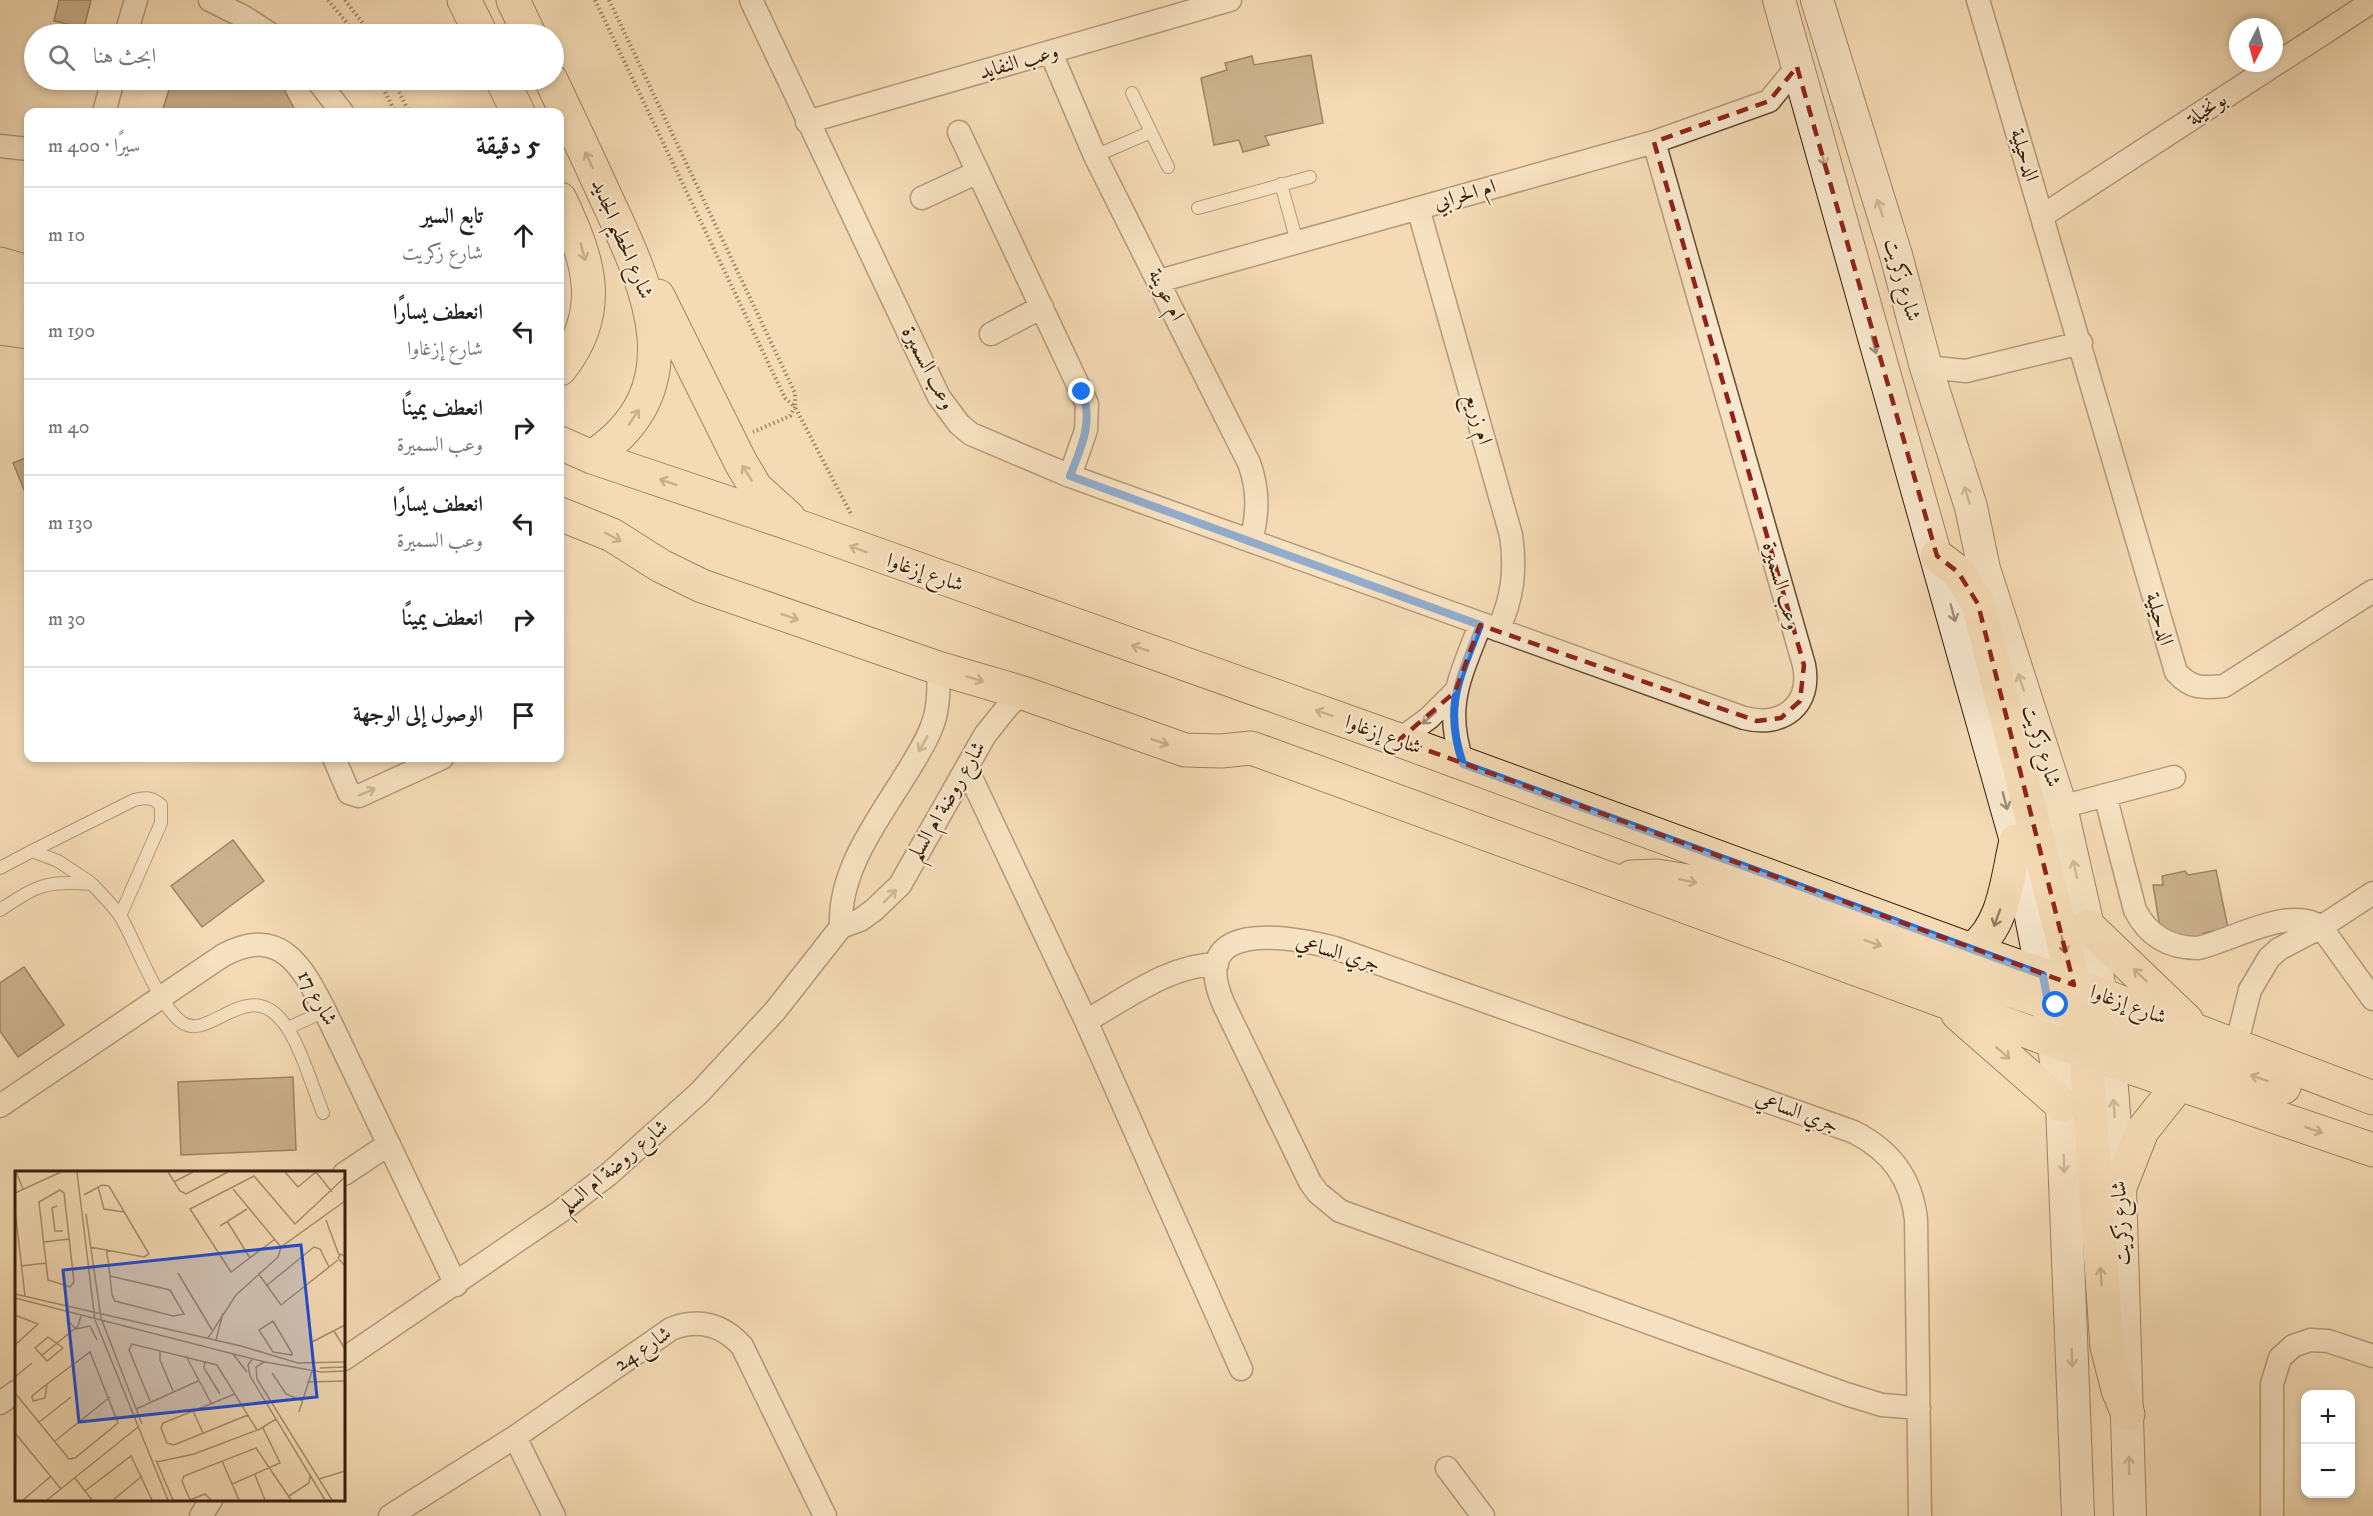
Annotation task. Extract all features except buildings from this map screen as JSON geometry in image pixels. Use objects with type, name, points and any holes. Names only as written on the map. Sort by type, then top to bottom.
[{"type":"main road","points":[[464,0],[476,24]]},
{"type":"main road","points":[[513,0],[524,24]]},
{"type":"main road","name":"شارع زكريت","points":[[1779,0],[1880,364],[1938,556],[2016,841],[2079,1017],[2120,1188],[2130,1516]]},
{"type":"main road","name":"شارع زكريت","points":[[1817,0],[1899,265],[1930,380],[1971,507],[1984,569],[2061,807],[2088,926],[2079,1017],[2062,1105],[2078,1516]]},
{"type":"main road","points":[[507,90],[516,108]]},
{"type":"main road","name":"شارع الحطيم الجديد","points":[[556,90],[632,251],[652,311],[656,339],[655,366],[636,416],[625,430],[592,457]]},
{"type":"main road","name":"شارع الحطيم الجديد","points":[[564,207],[580,241],[589,276],[588,307],[581,333],[564,362]]},
{"type":"main road","points":[[632,251],[672,321],[741,463],[756,488],[780,512],[803,528]]},
{"type":"main road","points":[[0,297],[16,326]]},
{"type":"main road","name":"شارع إزغاوا","points":[[564,444],[592,457],[803,528],[1399,740],[1971,951],[2079,1017],[2180,1083],[2373,1150]]},
{"type":"main road","points":[[564,458],[592,457]]},
{"type":"main road","name":"شارع إزغاوا","points":[[564,516],[612,536],[661,566],[702,586],[938,668],[1023,693],[1185,750],[1221,751],[1251,748],[1943,1001],[2197,1031],[2365,1095]]},
{"type":"main road","points":[[1938,556],[1958,572],[1978,604],[2079,1017],[2107,1347],[2118,1390],[2128,1414]]},
{"type":"main road","points":[[1971,951],[1985,940],[1997,921],[2016,841]]},
{"type":"main road","points":[[1609,879],[1657,876],[1694,882],[2079,1017],[2299,1091],[2365,1095]]},
{"type":"main road","points":[[2088,926],[2197,1031]]},
{"type":"main road","points":[[1943,1001],[2062,1105]]},
{"type":"main road","points":[[2120,1188],[2142,1131],[2180,1083]]},
{"type":"street","points":[[129,24],[136,0]]},
{"type":"street","points":[[210,0],[255,24]]},
{"type":"street","name":"وعب السميرة","points":[[751,0],[807,122],[948,410],[971,434],[986,443],[1070,476],[1757,721],[1781,718],[1792,711],[1805,690],[1804,665],[1654,142]]},
{"type":"street","name":"وعب النفايد","points":[[807,122],[1230,0]]},
{"type":"street","name":"الدحيلية","points":[[1978,0],[2081,343],[2176,672],[2186,683],[2203,688],[2224,686],[2373,591]]},
{"type":"street","name":"بونخيلة","points":[[2042,216],[2373,1]]},
{"type":"street","name":"ام عوينة","points":[[1051,53],[1095,156],[1254,476],[1257,501],[1251,542]]},
{"type":"street","points":[[1797,67],[1769,101],[1792,105],[1812,116]]},
{"type":"street","points":[[105,108],[110,90]]},
{"type":"street","points":[[325,90],[339,108]]},
{"type":"street","name":"ام الحرابي","points":[[1159,281],[1654,142],[1769,101]]},
{"type":"street","points":[[958,132],[1087,404],[1086,430],[1070,476]]},
{"type":"street","points":[[0,146],[24,149]]},
{"type":"street","points":[[922,198],[978,172]]},
{"type":"street","name":"ام زريع","points":[[1418,208],[1511,535],[1514,575],[1511,595],[1489,627]]},
{"type":"street","points":[[991,334],[1042,307]]},
{"type":"street","points":[[1930,380],[2081,343]]},
{"type":"street","points":[[1399,740],[1429,718],[1455,692],[1489,627]]},
{"type":"street","points":[[841,927],[840,906],[849,875],[920,750],[934,719],[938,702],[938,668]]},
{"type":"street","points":[[1455,692],[1453,721],[1463,764]]},
{"type":"street","name":"شارع روضة ام السلم","points":[[345,1358],[456,1285],[561,1211],[655,1135],[699,1094],[753,1036],[841,927],[860,920],[900,885],[967,769],[975,751],[996,720],[1023,693]]},
{"type":"street","points":[[336,762],[350,793],[359,796],[433,762]]},
{"type":"street","points":[[967,769],[1086,1021],[1241,1369]]},
{"type":"street","points":[[2061,807],[2174,777]]},
{"type":"street","points":[[2105,795],[2135,910],[2140,921],[2158,939],[2184,948],[2198,948],[2287,919],[2308,920],[2321,927],[2373,999]]},
{"type":"street","points":[[2236,1046],[2250,990],[2261,968],[2279,949],[2321,927],[2373,893]]},
{"type":"street","name":"جري الساعي","points":[[1217,964],[1228,948],[1252,936],[1294,939],[1335,948],[1843,1128],[1882,1149],[1898,1167],[1910,1188],[1914,1203],[1920,1516]]},
{"type":"street","name":"شارع 17","points":[[0,1106],[222,956],[245,946],[258,945],[283,952],[302,968],[325,1011],[456,1285]]},
{"type":"street","points":[[1086,1021],[1172,973],[1194,966],[1217,964],[1215,984],[1218,993],[1303,1169],[1318,1193],[1340,1211],[1846,1394],[1882,1405],[1919,1408]]},
{"type":"street","points":[[345,1173],[388,1144]]},
{"type":"street","name":"شارع 24","points":[[390,1516],[515,1437],[671,1329],[692,1323],[715,1326],[742,1346],[825,1516]]},
{"type":"street","points":[[2272,1516],[2272,1384],[2280,1358],[2293,1346],[2310,1340],[2328,1341],[2373,1356]]},
{"type":"street","points":[[0,1403],[15,1393]]},
{"type":"street","points":[[515,1437],[554,1516]]},
{"type":"street","points":[[1447,1468],[1483,1516]]},
{"type":"street","points":[[201,1516],[210,1501]]},
{"type":"lane","points":[[1132,93],[1168,167]]},
{"type":"lane","points":[[1095,156],[1151,132]]},
{"type":"lane","points":[[1198,208],[1310,177]]},
{"type":"lane","points":[[1281,184],[1297,242]]},
{"type":"lane","points":[[0,868],[134,800],[146,797],[155,799],[161,805],[161,823],[120,916]]},
{"type":"lane","points":[[32,851],[58,861],[92,884],[120,916],[163,997],[176,1017],[187,1025],[201,1026],[235,1008],[255,1006],[274,1013],[288,1028],[323,1113]]},
{"type":"lane","points":[[0,910],[44,884],[67,882],[92,884]]},
{"type":"lane","points":[[288,1028],[325,1011]]},
{"type":"path","points":[[328,0],[348,24]]},
{"type":"path","points":[[345,0],[363,24]]},
{"type":"path","points":[[595,0],[785,398],[795,407],[872,554]]},
{"type":"path","points":[[609,0],[795,393],[795,407],[790,416],[744,435]]},
{"type":"path","points":[[384,90],[393,108]]},
{"type":"path","points":[[398,90],[407,108]]},
{"type":"highlighted area","points":[[1797,67],[1937,556],[1958,572],[1978,604],[2074,985],[1399,740],[1455,692],[1480,625],[1757,721],[1781,718],[1800,701],[1804,665],[1654,142],[1769,101]]},
{"type":"route","points":[[1082,392],[1087,404],[1088,419],[1080,452],[1070,476],[1480,625],[1455,692],[1453,706],[1455,736],[1463,764],[1971,951],[2043,975],[2048,1003],[2056,1005]]}]
